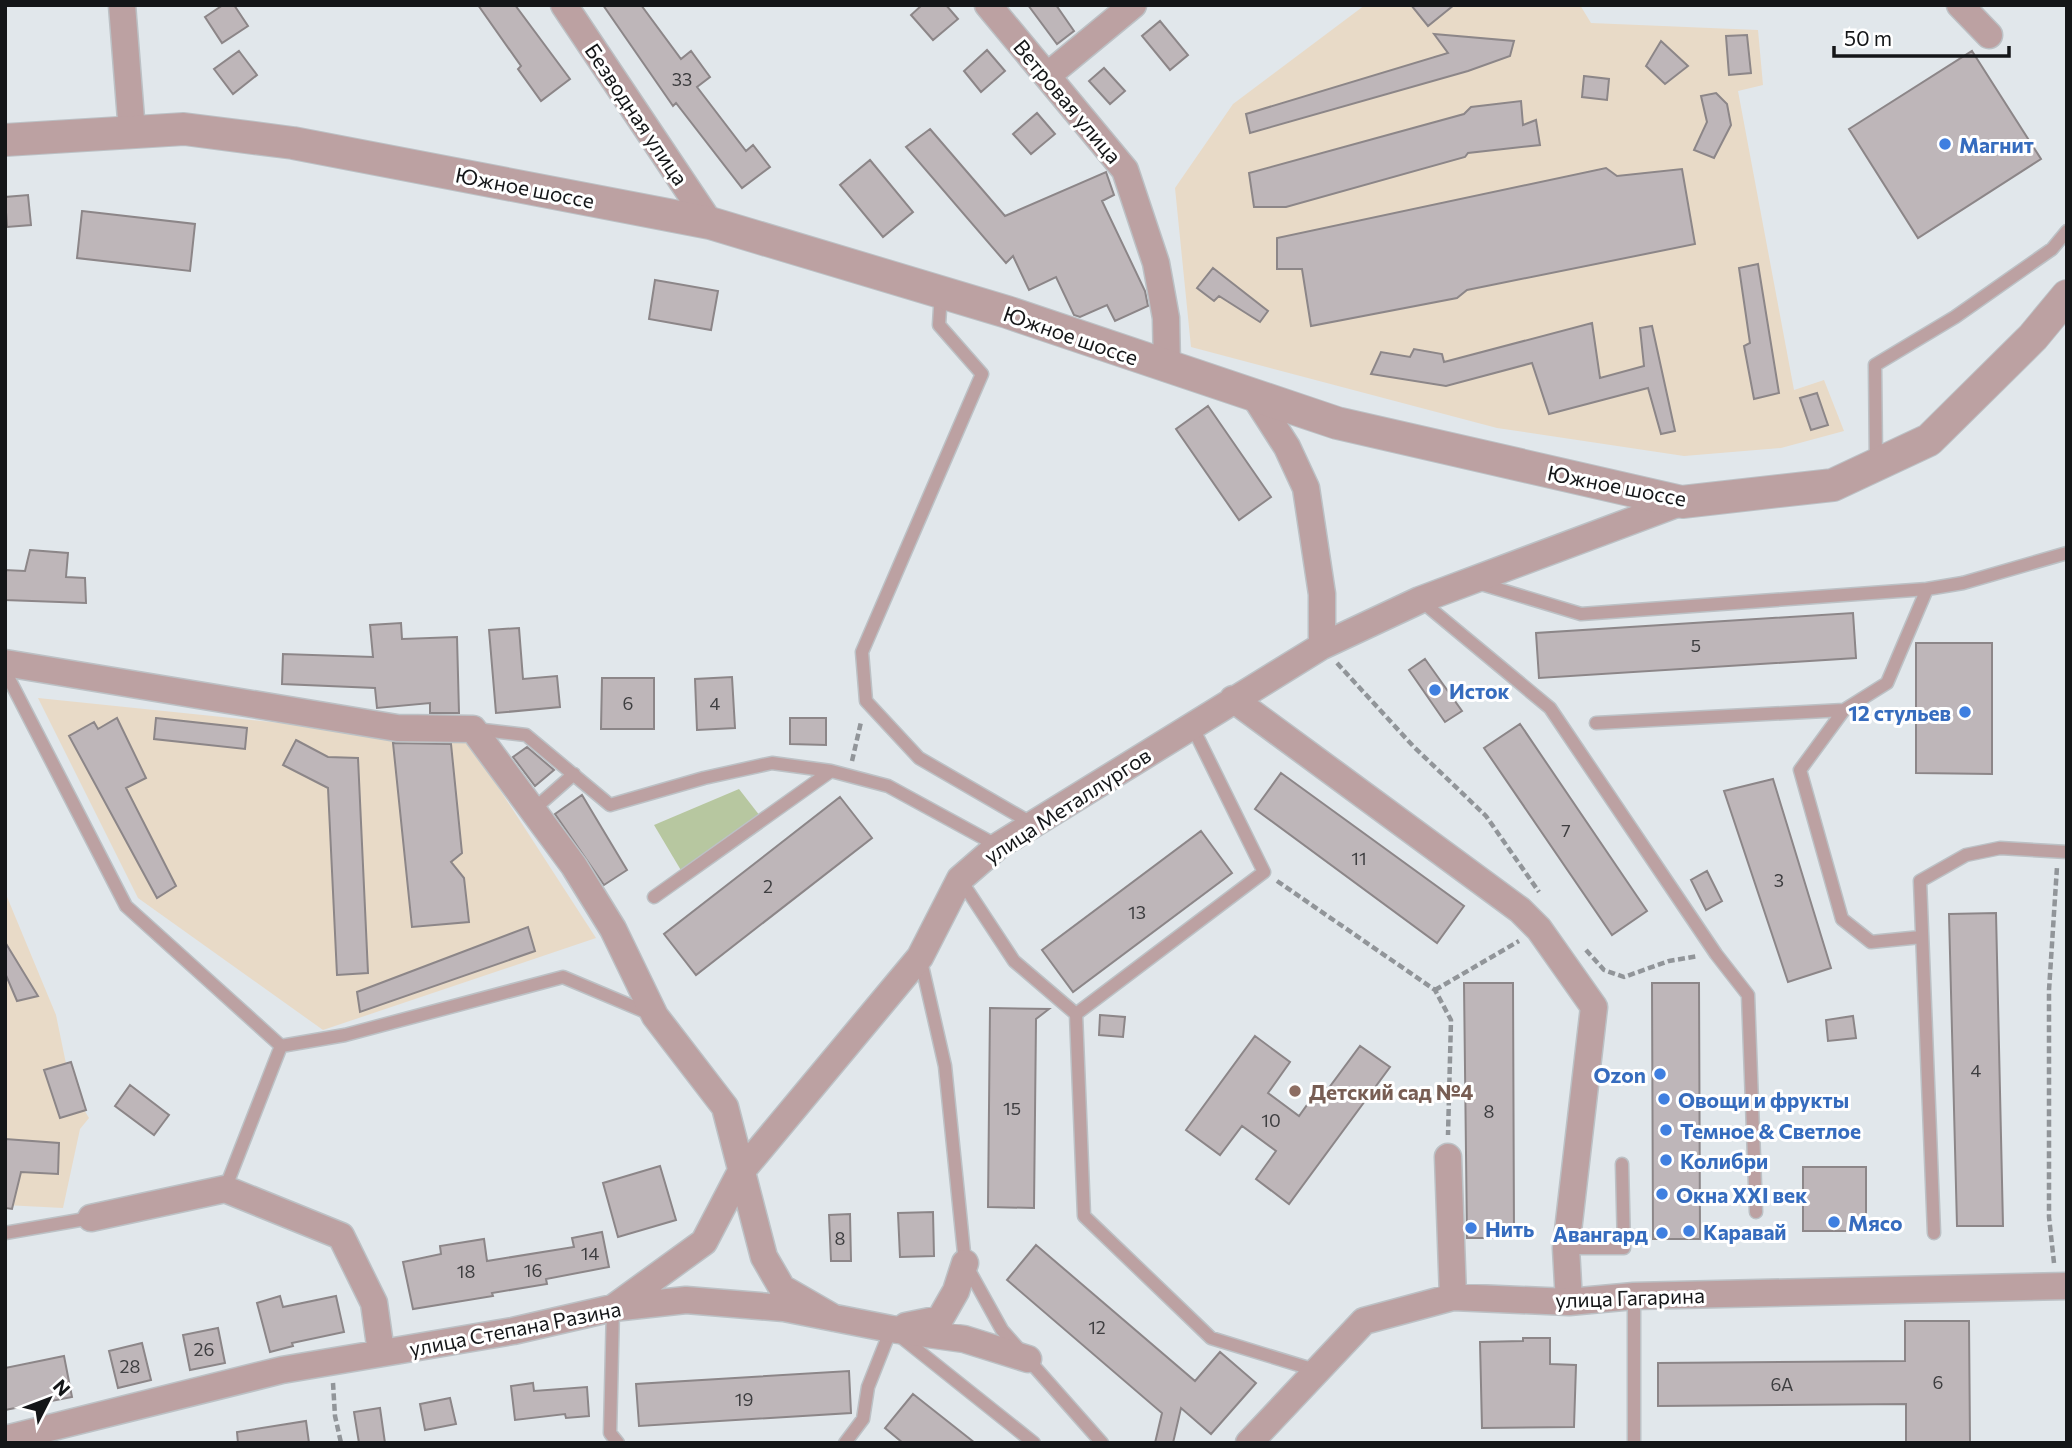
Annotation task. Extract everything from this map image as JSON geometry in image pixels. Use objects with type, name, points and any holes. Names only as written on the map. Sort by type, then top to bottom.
[{"type":"street","points":[[122,5],[132,132]]},
{"type":"street","name":"Безводная улица","points":[[564,5],[710,223]]},
{"type":"street","name":"Ветровая улица","points":[[988,5],[1125,170],[1156,263],[1166,318],[1167,368]]},
{"type":"street","points":[[1047,76],[1133,5]]},
{"type":"street","points":[[1960,5],[1989,35]]},
{"type":"street","name":"Южное шоссе","points":[[5,139],[184,129],[293,143],[710,223],[941,292],[1337,423],[1682,502],[1833,485],[1929,440],[2033,337],[2067,296]]},
{"type":"street","points":[[1253,394],[1287,447],[1306,488],[1322,594],[1322,646]]},
{"type":"street","name":"улица Металлургов","points":[[612,1308],[704,1242],[740,1173],[920,957],[960,879],[998,846],[1322,646],[1420,600],[1475,582],[1682,502]]},
{"type":"street","points":[[5,663],[397,728],[473,729],[574,866],[613,929],[655,1016],[725,1107],[737,1142],[740,1173],[764,1257],[782,1289],[834,1318]]},
{"type":"street","points":[[1233,699],[1520,910],[1539,929],[1594,1007],[1566,1248],[1569,1302]]},
{"type":"street","points":[[1448,1157],[1453,1297]]},
{"type":"street","points":[[91,1218],[225,1189],[341,1236],[374,1303],[382,1352]]},
{"type":"street","points":[[891,1329],[940,1319],[957,1291],[965,1263]]},
{"type":"street","name":"улица Гагарина","points":[[1249,1443],[1364,1321],[1453,1297],[1569,1302],[1634,1296],[2062,1286]]},
{"type":"street","name":"улица Степана Разина","points":[[5,1439],[282,1370],[513,1331],[612,1308],[686,1300],[784,1308],[891,1329],[964,1339],[1028,1359]]},
{"type":"lane","points":[[1876,465],[1875,365],[1965,310],[2052,249],[2067,231]]},
{"type":"lane","points":[[941,292],[939,325],[982,374],[862,652],[866,701],[919,758],[1033,824]]},
{"type":"lane","points":[[1475,582],[1581,614],[1927,589],[1963,583],[2067,553]]},
{"type":"lane","points":[[1921,937],[1871,942],[1842,919],[1800,770],[1844,710],[1887,683],[1927,589]]},
{"type":"lane","points":[[1420,600],[1550,708],[1716,954],[1748,995],[1756,1212]]},
{"type":"lane","points":[[5,671],[126,906],[281,1046]]},
{"type":"lane","points":[[1595,723],[1844,710]]},
{"type":"lane","points":[[1076,1014],[1264,872],[1192,724]]},
{"type":"lane","points":[[473,729],[526,735],[610,805],[704,778],[772,763],[831,771],[888,786],[998,846]]},
{"type":"lane","points":[[654,897],[831,771]]},
{"type":"lane","points":[[533,810],[575,774]]},
{"type":"lane","points":[[1934,1233],[1920,881],[1966,855],[2000,848],[2062,852]]},
{"type":"lane","points":[[960,879],[1014,961],[1076,1014],[1084,1216],[1211,1338],[1315,1370]]},
{"type":"lane","points":[[920,957],[945,1066],[965,1263],[1002,1330],[1102,1443]]},
{"type":"lane","points":[[281,1046],[345,1035],[563,977],[655,1016]]},
{"type":"lane","points":[[225,1189],[281,1046]]},
{"type":"lane","points":[[1566,1248],[1624,1248],[1622,1164]]},
{"type":"lane","points":[[5,1233],[91,1218]]},
{"type":"lane","points":[[1634,1296],[1634,1443]]},
{"type":"lane","points":[[612,1308],[610,1433],[618,1443]]},
{"type":"lane","points":[[845,1443],[863,1419],[868,1387],[891,1329],[1034,1443]]},
{"type":"path","points":[[1322,646],[1413,746],[1486,816],[1553,914],[1539,929],[1435,990]]},
{"type":"path","points":[[849,776],[866,701]]},
{"type":"path","points":[[2062,852],[2049,990],[2049,1217],[2062,1286]]},
{"type":"path","points":[[1264,872],[1435,990],[1451,1020],[1448,1157]]},
{"type":"path","points":[[1579,942],[1604,970],[1624,976],[1669,961],[1716,954]]},
{"type":"path","points":[[332,1361],[335,1416],[341,1443]]},
{"type":"shaded area","points":[[1365,5],[1580,5],[1591,23],[1758,30],[1763,85],[1738,91],[1794,390],[1824,380],[1844,431],[1781,448],[1684,456],[1497,428],[1191,347],[1175,188],[1233,104]]},
{"type":"shaded area","points":[[38,698],[396,735],[465,736],[596,938],[323,1030],[138,898]]},
{"type":"shaded area","points":[[5,892],[56,1015],[71,1088],[89,1118],[80,1129],[63,1208],[5,1205]]},
{"type":"green space","points":[[739,789],[760,816],[682,872],[654,825]]},
{"type":"building","points":[[223,5],[234,5],[248,26],[222,43],[205,17]]},
{"type":"building","points":[[478,5],[515,5],[570,79],[541,101],[518,69],[521,66]]},
{"type":"building","points":[[603,5],[641,5],[681,59],[691,51],[710,77],[697,87],[746,151],[753,145],[770,167],[742,188],[676,103],[673,106]]},
{"type":"building","points":[[922,5],[946,5],[958,19],[933,40],[911,15]]},
{"type":"building","points":[[1028,5],[1056,5],[1074,31],[1057,44]]},
{"type":"building","points":[[1411,5],[1454,5],[1428,26]]},
{"type":"building","points":[[1160,21],[1188,55],[1170,70],[1142,36]]},
{"type":"building","points":[[1434,34],[1514,41],[1510,56],[1468,71],[1250,133],[1246,114],[1448,53]]},
{"type":"building","points":[[1747,35],[1751,73],[1729,75],[1726,36]]},
{"type":"building","points":[[1661,41],[1688,66],[1665,84],[1646,66]]},
{"type":"building","points":[[987,50],[1005,71],[981,92],[964,71]]},
{"type":"building","points":[[239,51],[257,75],[233,94],[214,69]]},
{"type":"building","name":"Магнит","points":[[1972,51],[2041,159],[1918,238],[1849,129]]},
{"type":"building","points":[[1104,68],[1125,91],[1110,104],[1089,81]]},
{"type":"building","points":[[1584,76],[1609,79],[1607,100],[1582,97]]},
{"type":"building","points":[[1716,93],[1727,104],[1731,125],[1714,158],[1694,150],[1707,122],[1701,96]]},
{"type":"building","points":[[1521,101],[1523,125],[1536,120],[1540,145],[1468,153],[1465,157],[1286,207],[1254,207],[1249,173],[1464,114],[1471,107]]},
{"type":"building","points":[[1037,113],[1055,134],[1031,154],[1013,134]]},
{"type":"building","points":[[930,129],[1005,216],[1106,172],[1114,195],[1102,201],[1145,291],[1148,306],[1115,321],[1107,305],[1080,317],[1074,315],[1056,277],[1029,290],[1013,256],[1006,263],[906,147]]},
{"type":"building","points":[[870,160],[913,212],[883,237],[840,185]]},
{"type":"building","points":[[1606,168],[1617,176],[1682,169],[1695,244],[1467,290],[1457,298],[1311,326],[1302,269],[1277,269],[1277,238]]},
{"type":"building","points":[[28,195],[31,225],[7,227],[5,197]]},
{"type":"building","points":[[82,211],[195,224],[190,271],[77,258]]},
{"type":"building","points":[[1758,264],[1779,393],[1754,399],[1744,346],[1750,343],[1739,268]]},
{"type":"building","points":[[1213,268],[1268,311],[1260,322],[1219,296],[1214,301],[1197,288]]},
{"type":"building","points":[[655,280],[718,291],[711,330],[649,319]]},
{"type":"building","points":[[1592,323],[1600,378],[1644,366],[1640,328],[1652,326],[1675,431],[1661,434],[1648,388],[1549,414],[1532,363],[1446,386],[1371,374],[1381,352],[1410,357],[1414,349],[1442,354],[1444,362]]},
{"type":"building","points":[[1817,393],[1828,425],[1811,430],[1800,398]]},
{"type":"building","points":[[1208,406],[1271,497],[1239,520],[1176,429]]},
{"type":"building","points":[[30,550],[68,553],[66,577],[85,578],[86,603],[5,600],[5,570],[25,571]]},
{"type":"building","points":[[1853,613],[1856,658],[1539,678],[1536,633]]},
{"type":"building","points":[[401,623],[402,639],[457,637],[459,713],[430,713],[430,703],[377,708],[375,688],[282,684],[283,654],[373,657],[370,625]]},
{"type":"building","points":[[519,628],[523,679],[557,676],[560,707],[496,713],[489,630]]},
{"type":"building","points":[[1916,643],[1992,643],[1992,774],[1916,773]]},
{"type":"building","name":"Исток","points":[[1425,659],[1462,711],[1445,722],[1409,670]]},
{"type":"building","points":[[732,677],[735,728],[697,730],[695,679]]},
{"type":"building","points":[[602,678],[654,678],[654,729],[601,729]]},
{"type":"building","points":[[117,718],[146,778],[126,788],[176,886],[157,898],[69,736],[94,722],[98,729]]},
{"type":"building","points":[[156,718],[247,728],[245,749],[154,739]]},
{"type":"building","points":[[790,718],[826,718],[826,745],[790,744]]},
{"type":"building","points":[[1520,724],[1647,911],[1612,935],[1484,748]]},
{"type":"building","points":[[296,740],[328,757],[358,758],[368,973],[337,975],[328,788],[283,765]]},
{"type":"building","points":[[393,743],[451,744],[462,853],[451,862],[464,878],[469,922],[412,927]]},
{"type":"building","points":[[527,747],[554,770],[535,786],[513,757]]},
{"type":"building","points":[[1281,773],[1464,906],[1437,943],[1255,809]]},
{"type":"building","points":[[1773,779],[1831,968],[1788,982],[1724,791]]},
{"type":"building","points":[[582,795],[627,870],[604,885],[555,814]]},
{"type":"building","points":[[840,797],[872,838],[696,975],[664,934]]},
{"type":"building","points":[[1201,831],[1232,873],[1073,992],[1042,950]]},
{"type":"building","points":[[1707,871],[1722,901],[1706,910],[1691,880]]},
{"type":"building","points":[[1996,913],[2003,1226],[1957,1226],[1949,914]]},
{"type":"building","points":[[528,927],[535,951],[360,1012],[357,992]]},
{"type":"building","points":[[5,942],[38,996],[17,1001],[5,973]]},
{"type":"building","points":[[1464,983],[1513,983],[1514,1238],[1467,1238]]},
{"type":"building","points":[[1652,983],[1699,983],[1700,1239],[1653,1239]]},
{"type":"building","points":[[990,1008],[1049,1009],[1036,1019],[1034,1208],[988,1207]]},
{"type":"building","points":[[1100,1015],[1125,1017],[1123,1037],[1099,1035]]},
{"type":"building","points":[[1853,1016],[1856,1038],[1828,1041],[1826,1020]]},
{"type":"building","points":[[1255,1036],[1290,1062],[1268,1093],[1299,1116],[1322,1084],[1328,1089],[1360,1046],[1390,1067],[1289,1204],[1256,1179],[1276,1151],[1242,1126],[1220,1155],[1186,1130]]},
{"type":"building","points":[[71,1062],[86,1110],[60,1118],[44,1070]]},
{"type":"building","points":[[130,1085],[169,1115],[154,1135],[115,1106]]},
{"type":"building","points":[[5,1139],[59,1143],[58,1174],[21,1172],[12,1209],[5,1208]]},
{"type":"building","points":[[660,1166],[676,1220],[618,1237],[603,1183]]},
{"type":"building","points":[[1803,1167],[1866,1167],[1866,1231],[1803,1231]]},
{"type":"building","points":[[933,1212],[934,1256],[900,1257],[898,1213]]},
{"type":"building","points":[[850,1214],[851,1261],[831,1261],[829,1215]]},
{"type":"building","points":[[602,1232],[609,1267],[546,1279],[547,1284],[492,1293],[493,1296],[413,1309],[403,1262],[441,1254],[440,1246],[484,1239],[487,1261],[574,1247],[572,1238]]},
{"type":"building","points":[[1036,1245],[1195,1381],[1220,1352],[1256,1383],[1211,1434],[1181,1408],[1173,1443],[1155,1443],[1162,1413],[1007,1280]]},
{"type":"building","points":[[280,1296],[283,1307],[336,1296],[344,1332],[292,1343],[293,1346],[270,1352],[257,1303]]},
{"type":"building","points":[[1905,1321],[1969,1321],[1970,1443],[1906,1443],[1906,1404],[1658,1406],[1658,1363],[1905,1361]]},
{"type":"building","points":[[218,1328],[225,1363],[190,1370],[183,1335]]},
{"type":"building","points":[[1523,1338],[1550,1338],[1550,1364],[1576,1365],[1574,1427],[1482,1428],[1480,1342],[1523,1341]]},
{"type":"building","points":[[142,1343],[151,1380],[118,1388],[109,1351]]},
{"type":"building","points":[[64,1356],[72,1397],[5,1410],[5,1368]]},
{"type":"building","points":[[849,1371],[851,1413],[639,1426],[636,1384]]},
{"type":"building","points":[[533,1383],[534,1391],[587,1387],[589,1416],[566,1418],[565,1414],[515,1420],[511,1386]]},
{"type":"building","points":[[913,1394],[975,1443],[903,1443],[885,1428]]},
{"type":"building","points":[[450,1398],[456,1424],[425,1430],[420,1404]]},
{"type":"building","points":[[380,1408],[385,1443],[359,1443],[354,1412]]},
{"type":"building","points":[[306,1421],[309,1443],[238,1443],[237,1432]]},
{"type":"place","name":"Магнит","points":[[1945,144]]},
{"type":"place","name":"Исток","points":[[1435,690]]},
{"type":"place","name":"12 стульев","points":[[1965,712]]},
{"type":"place","name":"Ozon","points":[[1660,1074]]},
{"type":"place","name":"Детский сад №4","points":[[1295,1091]]},
{"type":"place","name":"Овощи и фрукты","points":[[1664,1099]]},
{"type":"place","name":"Темное & Светлое","points":[[1666,1130]]},
{"type":"place","name":"Колибри","points":[[1666,1160]]},
{"type":"place","name":"Окна XXI век","points":[[1662,1194]]},
{"type":"place","name":"Мясо","points":[[1834,1222]]},
{"type":"place","name":"Нить","points":[[1471,1228]]},
{"type":"place","name":"Каравай","points":[[1689,1231]]},
{"type":"place","name":"Авангард","points":[[1662,1233]]}]
